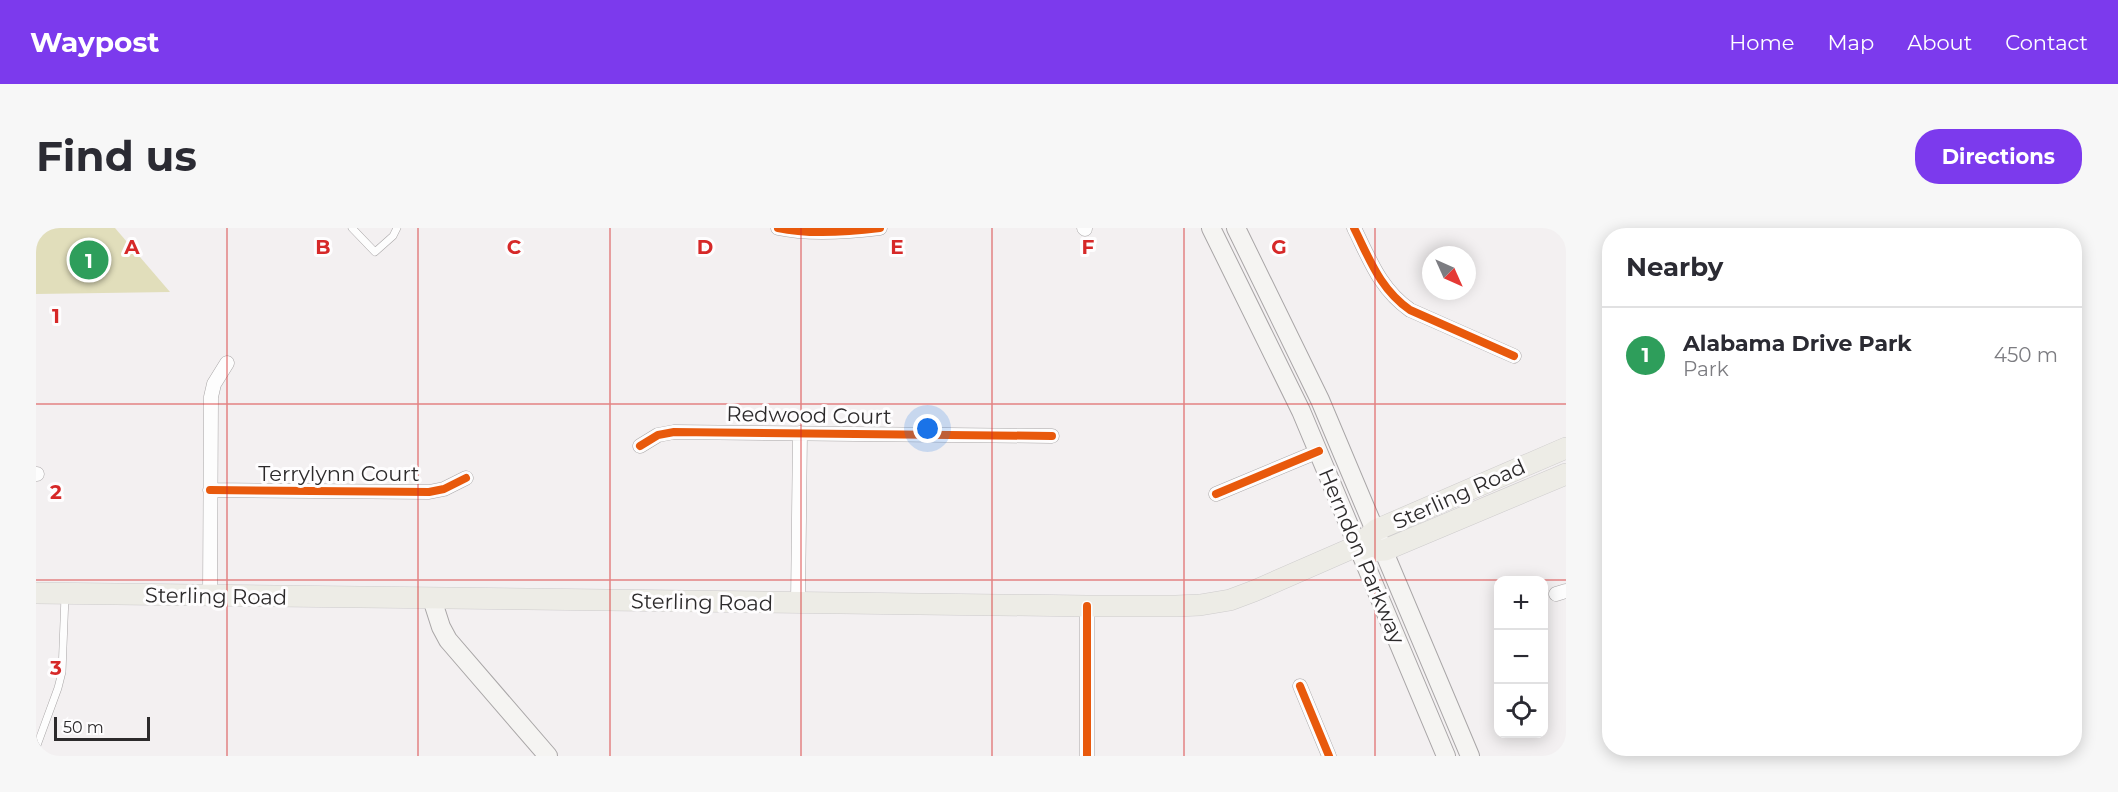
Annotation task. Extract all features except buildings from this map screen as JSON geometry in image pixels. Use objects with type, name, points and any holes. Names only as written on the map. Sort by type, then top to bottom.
[{"type":"main road","name":"Herndon Parkway","points":[[1211,228],[1301,411],[1446,756]]},
{"type":"main road","name":"Herndon Parkway","points":[[1236,228],[1320,400],[1470,756]]},
{"type":"main road","name":"Sterling Road","points":[[36,593],[1087,606],[1200,605],[1230,600],[1254,591],[1357,546],[1376,530],[1566,448]]},
{"type":"main road","name":"Sterling Road","points":[[1357,546],[1372,551],[1385,550],[1566,474]]},
{"type":"main road","points":[[432,599],[448,640],[548,756]]},
{"type":"street","points":[[778,228],[810,231],[859,231],[880,228]]},
{"type":"street","points":[[1354,228],[1379,278],[1398,301],[1410,310],[1514,356]]},
{"type":"street","points":[[210,596],[211,397],[214,384],[226,363]]},
{"type":"street","name":"Redwood Court","points":[[640,446],[658,435],[674,432],[1052,436]]},
{"type":"street","points":[[798,603],[800,433]]},
{"type":"street","points":[[1216,494],[1318,451]]},
{"type":"street","name":"Terrylynn Court","points":[[210,490],[429,492],[444,489],[466,478]]},
{"type":"street","points":[[1087,606],[1087,756]]},
{"type":"street","points":[[1300,686],[1329,756]]},
{"type":"lane","points":[[352,228],[375,252],[393,236],[397,228]]},
{"type":"lane","points":[[36,748],[62,672],[65,594]]},
{"type":"shaded area","points":[[36,228],[115,228],[170,292],[36,294]]},
{"type":"cycle path","points":[[778,228],[816,232],[880,228]]},
{"type":"cycle path","points":[[1354,228],[1383,283],[1400,302],[1410,310],[1514,356]]},
{"type":"cycle path","points":[[640,446],[658,435],[674,432],[1052,436]]},
{"type":"cycle path","points":[[1216,494],[1319,451]]},
{"type":"cycle path","points":[[210,490],[429,492],[444,489],[466,478]]},
{"type":"cycle path","points":[[1087,606],[1087,756]]},
{"type":"cycle path","points":[[1300,686],[1329,756]]},
{"type":"place","name":"Alabama Drive Park","points":[[89,260]]}]
